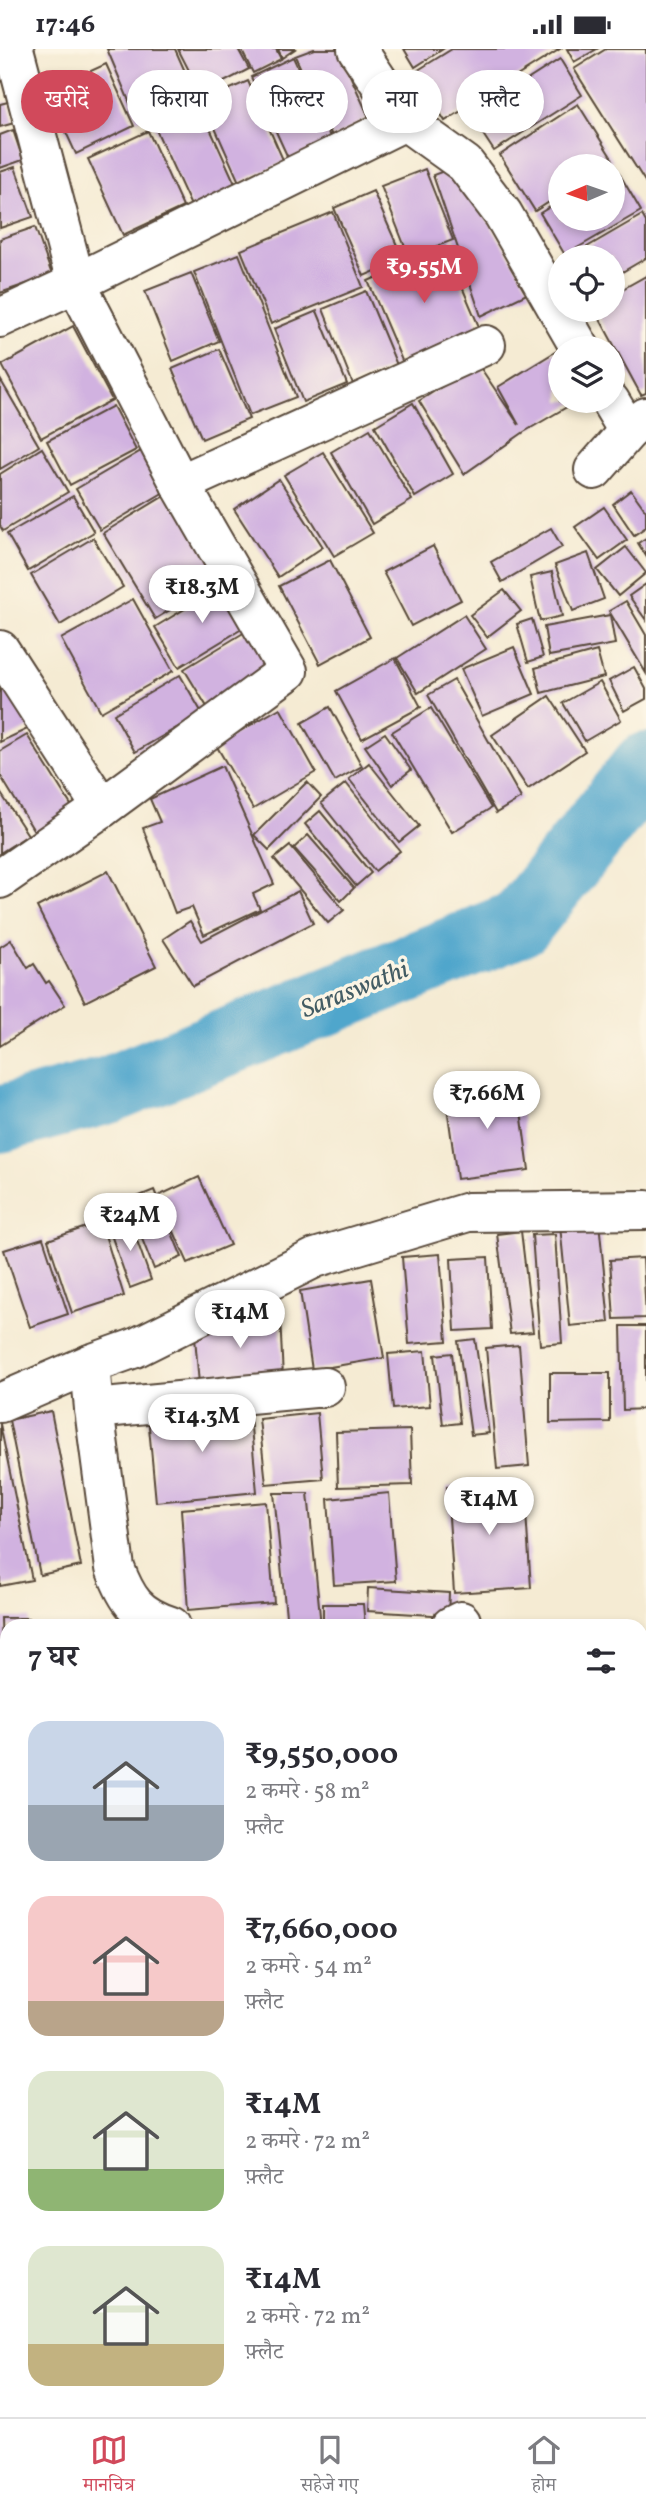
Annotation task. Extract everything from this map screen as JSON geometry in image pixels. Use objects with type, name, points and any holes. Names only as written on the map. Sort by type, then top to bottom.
[{"type":"street","points":[[0,879],[102,808],[288,671],[180,484],[76,283],[14,49]]},
{"type":"street","points":[[357,49],[371,70]]},
{"type":"street","points":[[0,318],[381,133]]},
{"type":"street","points":[[422,133],[465,164],[503,214],[573,336]]},
{"type":"street","points":[[180,484],[486,345]]},
{"type":"street","points":[[594,470],[628,416]]},
{"type":"street","points":[[0,650],[102,808]]},
{"type":"street","points":[[0,1403],[90,1364],[135,1348],[315,1258],[468,1212],[646,1210]]},
{"type":"street","points":[[90,1364],[115,1567],[123,1590],[138,1611],[156,1619]]},
{"type":"street","points":[[94,1409],[325,1387]]},
{"type":"building","points":[[107,49],[175,49],[184,70],[127,70],[127,96]]},
{"type":"building","points":[[178,49],[238,49],[249,69],[232,78],[232,70],[189,70]]},
{"type":"building","points":[[241,49],[276,49],[281,59],[259,70],[252,70]]},
{"type":"building","points":[[278,49],[295,49],[282,58]]},
{"type":"building","points":[[314,49],[338,49],[348,70],[301,70],[295,56]]},
{"type":"building","points":[[404,49],[443,49],[415,67]]},
{"type":"building","points":[[452,49],[560,49],[526,70],[456,70],[456,114],[445,121],[442,116],[442,70],[418,70]]},
{"type":"building","points":[[567,49],[597,49],[574,62]]},
{"type":"building","points":[[606,49],[646,49],[646,183],[574,69]]},
{"type":"building","points":[[293,57],[299,70],[266,70]]},
{"type":"building","points":[[560,59],[582,95],[544,119],[544,70]]},
{"type":"building","points":[[106,64],[109,70],[93,70]]},
{"type":"building","points":[[348,71],[362,102],[362,121],[348,129]]},
{"type":"building","points":[[113,80],[127,110],[127,129],[76,154],[66,133],[113,133]]},
{"type":"building","points":[[246,82],[246,133],[271,133],[284,162],[239,182],[217,133],[232,133],[232,88]]},
{"type":"building","points":[[8,102],[14,123],[0,127],[0,104]]},
{"type":"building","points":[[578,104],[609,154],[548,154],[548,203],[535,211],[500,155],[534,133],[544,133],[544,126]]},
{"type":"building","points":[[13,130],[23,160],[0,168],[0,135]]},
{"type":"building","points":[[149,133],[183,207],[123,235],[88,159]]},
{"type":"building","points":[[158,133],[212,133],[237,188],[192,208]]},
{"type":"building","points":[[277,133],[328,133],[332,141],[289,160]]},
{"type":"building","points":[[482,133],[522,133],[494,151]]},
{"type":"building","points":[[15,167],[33,217],[0,228],[0,172]]},
{"type":"building","points":[[455,167],[531,292],[481,316],[433,175]]},
{"type":"building","points":[[425,169],[453,240],[409,257],[381,186]]},
{"type":"building","points":[[625,183],[641,211],[625,220]]},
{"type":"building","points":[[373,191],[403,259],[364,276],[334,208]]},
{"type":"building","points":[[548,208],[548,226],[540,213]]},
{"type":"building","points":[[333,212],[363,287],[271,324],[241,250]]},
{"type":"building","points":[[642,215],[646,222],[646,258],[625,270],[625,245],[591,245],[615,231],[625,231],[625,225]]},
{"type":"building","points":[[35,227],[52,275],[0,293],[0,239]]},
{"type":"building","points":[[551,231],[606,231],[582,245],[559,245]]},
{"type":"building","points":[[445,247],[480,329],[403,363],[368,281]]},
{"type":"building","points":[[239,254],[296,397],[250,415],[194,272]]},
{"type":"building","points":[[191,273],[219,341],[173,361],[145,291]]},
{"type":"building","points":[[646,276],[646,393],[641,395],[625,365],[625,336],[609,336],[601,322],[625,322],[625,288]]},
{"type":"building","points":[[366,291],[397,365],[353,384],[323,309]]},
{"type":"building","points":[[317,311],[347,384],[303,402],[274,329]]},
{"type":"building","points":[[73,326],[112,400],[41,438],[2,365]]},
{"type":"building","points":[[219,349],[249,419],[202,439],[172,369]]},
{"type":"building","points":[[548,356],[548,413],[556,413],[464,474],[419,401],[478,364],[519,425],[498,387]]},
{"type":"building","points":[[0,379],[39,446],[0,469]]},
{"type":"building","points":[[413,403],[453,474],[415,497],[375,426]]},
{"type":"building","points":[[113,406],[136,450],[70,485],[47,441]]},
{"type":"building","points":[[370,429],[412,500],[372,524],[331,452]]},
{"type":"building","points":[[148,447],[171,488],[100,530],[76,489]]},
{"type":"building","points":[[42,448],[68,492],[3,531],[0,526],[0,474]]},
{"type":"building","points":[[323,452],[373,533],[334,556],[284,475]]},
{"type":"building","points":[[279,479],[323,547],[278,577],[234,509]]},
{"type":"building","points":[[631,490],[646,511],[646,527],[634,535],[613,504]]},
{"type":"building","points":[[171,492],[222,578],[155,619],[103,533]]},
{"type":"building","points":[[73,496],[94,532],[28,571],[7,534]]},
{"type":"building","points":[[604,507],[627,540],[599,560],[575,527]]},
{"type":"building","points":[[551,528],[562,547],[502,582],[491,562]]},
{"type":"building","points":[[93,538],[123,587],[60,625],[31,575]]},
{"type":"building","points":[[646,538],[646,556],[638,543]]},
{"type":"building","points":[[433,546],[461,600],[411,626],[383,572]]},
{"type":"building","points":[[626,547],[646,573],[618,596],[597,570]]},
{"type":"building","points":[[588,553],[604,599],[573,611],[555,565]]},
{"type":"building","points":[[330,560],[370,637],[320,664],[279,586]]},
{"type":"building","points":[[552,572],[562,616],[540,621],[530,577]]},
{"type":"building","points":[[226,584],[250,624],[179,667],[155,627]]},
{"type":"building","points":[[646,584],[646,620],[629,596]]},
{"type":"building","points":[[504,590],[521,611],[487,637],[470,615]]},
{"type":"building","points":[[133,599],[173,671],[101,712],[61,639]]},
{"type":"building","points":[[626,601],[646,635],[646,673],[609,611]]},
{"type":"building","points":[[464,615],[486,649],[418,693],[397,658]]},
{"type":"building","points":[[610,615],[615,644],[549,656],[544,627]]},
{"type":"building","points":[[532,619],[543,657],[528,662],[517,624]]},
{"type":"building","points":[[250,629],[275,669],[209,710],[184,669]]},
{"type":"building","points":[[514,647],[534,694],[482,716],[461,669]]},
{"type":"building","points":[[597,651],[604,677],[541,693],[535,668]]},
{"type":"building","points":[[395,658],[421,707],[362,739],[336,691]]},
{"type":"building","points":[[0,661],[36,725],[0,742]]},
{"type":"building","points":[[634,667],[646,689],[646,699],[624,711],[609,681]]},
{"type":"building","points":[[180,675],[202,713],[135,752],[114,714]]},
{"type":"building","points":[[454,680],[521,798],[496,813],[428,695]]},
{"type":"building","points":[[600,682],[621,720],[585,741],[563,703]]},
{"type":"building","points":[[549,696],[585,751],[528,789],[492,735]]},
{"type":"building","points":[[330,707],[362,766],[335,781],[302,723]]},
{"type":"building","points":[[280,708],[316,772],[253,809],[216,745]]},
{"type":"building","points":[[431,708],[491,808],[452,832],[392,732]]},
{"type":"building","points":[[385,733],[411,770],[392,785],[365,746]]},
{"type":"building","points":[[27,735],[74,810],[36,834],[0,775],[0,751]]},
{"type":"building","points":[[369,763],[419,826],[399,842],[349,779]]},
{"type":"building","points":[[222,766],[274,884],[253,894],[260,909],[204,935],[192,907],[175,913],[143,828],[160,822],[150,799]]},
{"type":"building","points":[[307,782],[321,797],[269,850],[254,835]]},
{"type":"building","points":[[346,783],[400,851],[375,871],[321,803]]},
{"type":"building","points":[[0,792],[28,835],[0,853]]},
{"type":"building","points":[[320,811],[371,873],[356,886],[305,824]]},
{"type":"building","points":[[308,835],[354,888],[341,901],[294,848]]},
{"type":"building","points":[[290,846],[344,910],[328,923],[274,859]]},
{"type":"building","points":[[108,871],[156,966],[85,1002],[37,907]]},
{"type":"building","points":[[298,891],[313,923],[193,986],[163,939],[190,921],[202,941]]},
{"type":"building","points":[[11,940],[28,968],[34,964],[65,1005],[0,1046],[0,947]]},
{"type":"building","points":[[517,1082],[529,1170],[457,1179],[445,1092]]},
{"type":"building","points":[[199,1177],[230,1245],[188,1263],[158,1196]]},
{"type":"building","points":[[154,1190],[182,1257],[154,1269],[127,1201]]},
{"type":"building","points":[[129,1218],[151,1280],[130,1288],[108,1226]]},
{"type":"building","points":[[101,1222],[124,1296],[72,1313],[48,1240]]},
{"type":"building","points":[[599,1222],[609,1322],[570,1326],[560,1225]]},
{"type":"building","points":[[521,1231],[533,1332],[510,1334],[497,1234]]},
{"type":"building","points":[[555,1234],[562,1343],[540,1345],[532,1235]]},
{"type":"building","points":[[43,1238],[68,1314],[30,1327],[4,1250]]},
{"type":"building","points":[[440,1254],[447,1341],[409,1344],[402,1257]]},
{"type":"building","points":[[488,1257],[492,1329],[455,1331],[451,1259]]},
{"type":"building","points":[[643,1258],[646,1318],[614,1319],[610,1260]]},
{"type":"building","points":[[371,1279],[384,1358],[312,1370],[300,1291]]},
{"type":"building","points":[[280,1314],[283,1379],[199,1384],[194,1325]]},
{"type":"building","points":[[621,1326],[646,1326],[646,1409],[623,1410]]},
{"type":"building","points":[[475,1339],[489,1433],[471,1435],[458,1341]]},
{"type":"building","points":[[519,1345],[529,1466],[497,1469],[486,1348]]},
{"type":"building","points":[[425,1351],[430,1406],[393,1409],[388,1354]]},
{"type":"building","points":[[452,1353],[460,1423],[443,1425],[435,1355]]},
{"type":"building","points":[[550,1373],[610,1373],[610,1422],[550,1423]]},
{"type":"building","points":[[249,1406],[257,1492],[156,1502],[148,1416]]},
{"type":"building","points":[[51,1411],[81,1566],[40,1575],[9,1420]]},
{"type":"building","points":[[317,1413],[323,1479],[266,1484],[259,1419]]},
{"type":"building","points":[[0,1424],[32,1580],[0,1586]]},
{"type":"building","points":[[410,1430],[412,1485],[338,1487],[336,1432]]},
{"type":"building","points":[[524,1482],[531,1588],[454,1593],[447,1487]]},
{"type":"building","points":[[274,1493],[308,1493],[320,1619],[286,1619]]},
{"type":"building","points":[[389,1493],[396,1581],[334,1585],[328,1499]]},
{"type":"building","points":[[266,1502],[274,1603],[188,1610],[181,1509]]},
{"type":"building","points":[[368,1588],[449,1593],[448,1616],[367,1611]]},
{"type":"building","points":[[323,1604],[363,1604],[364,1619],[323,1619]]},
{"type":"waterway","name":"Saraswathi","points":[[0,1119],[109,1090],[520,923],[646,766]]}]
